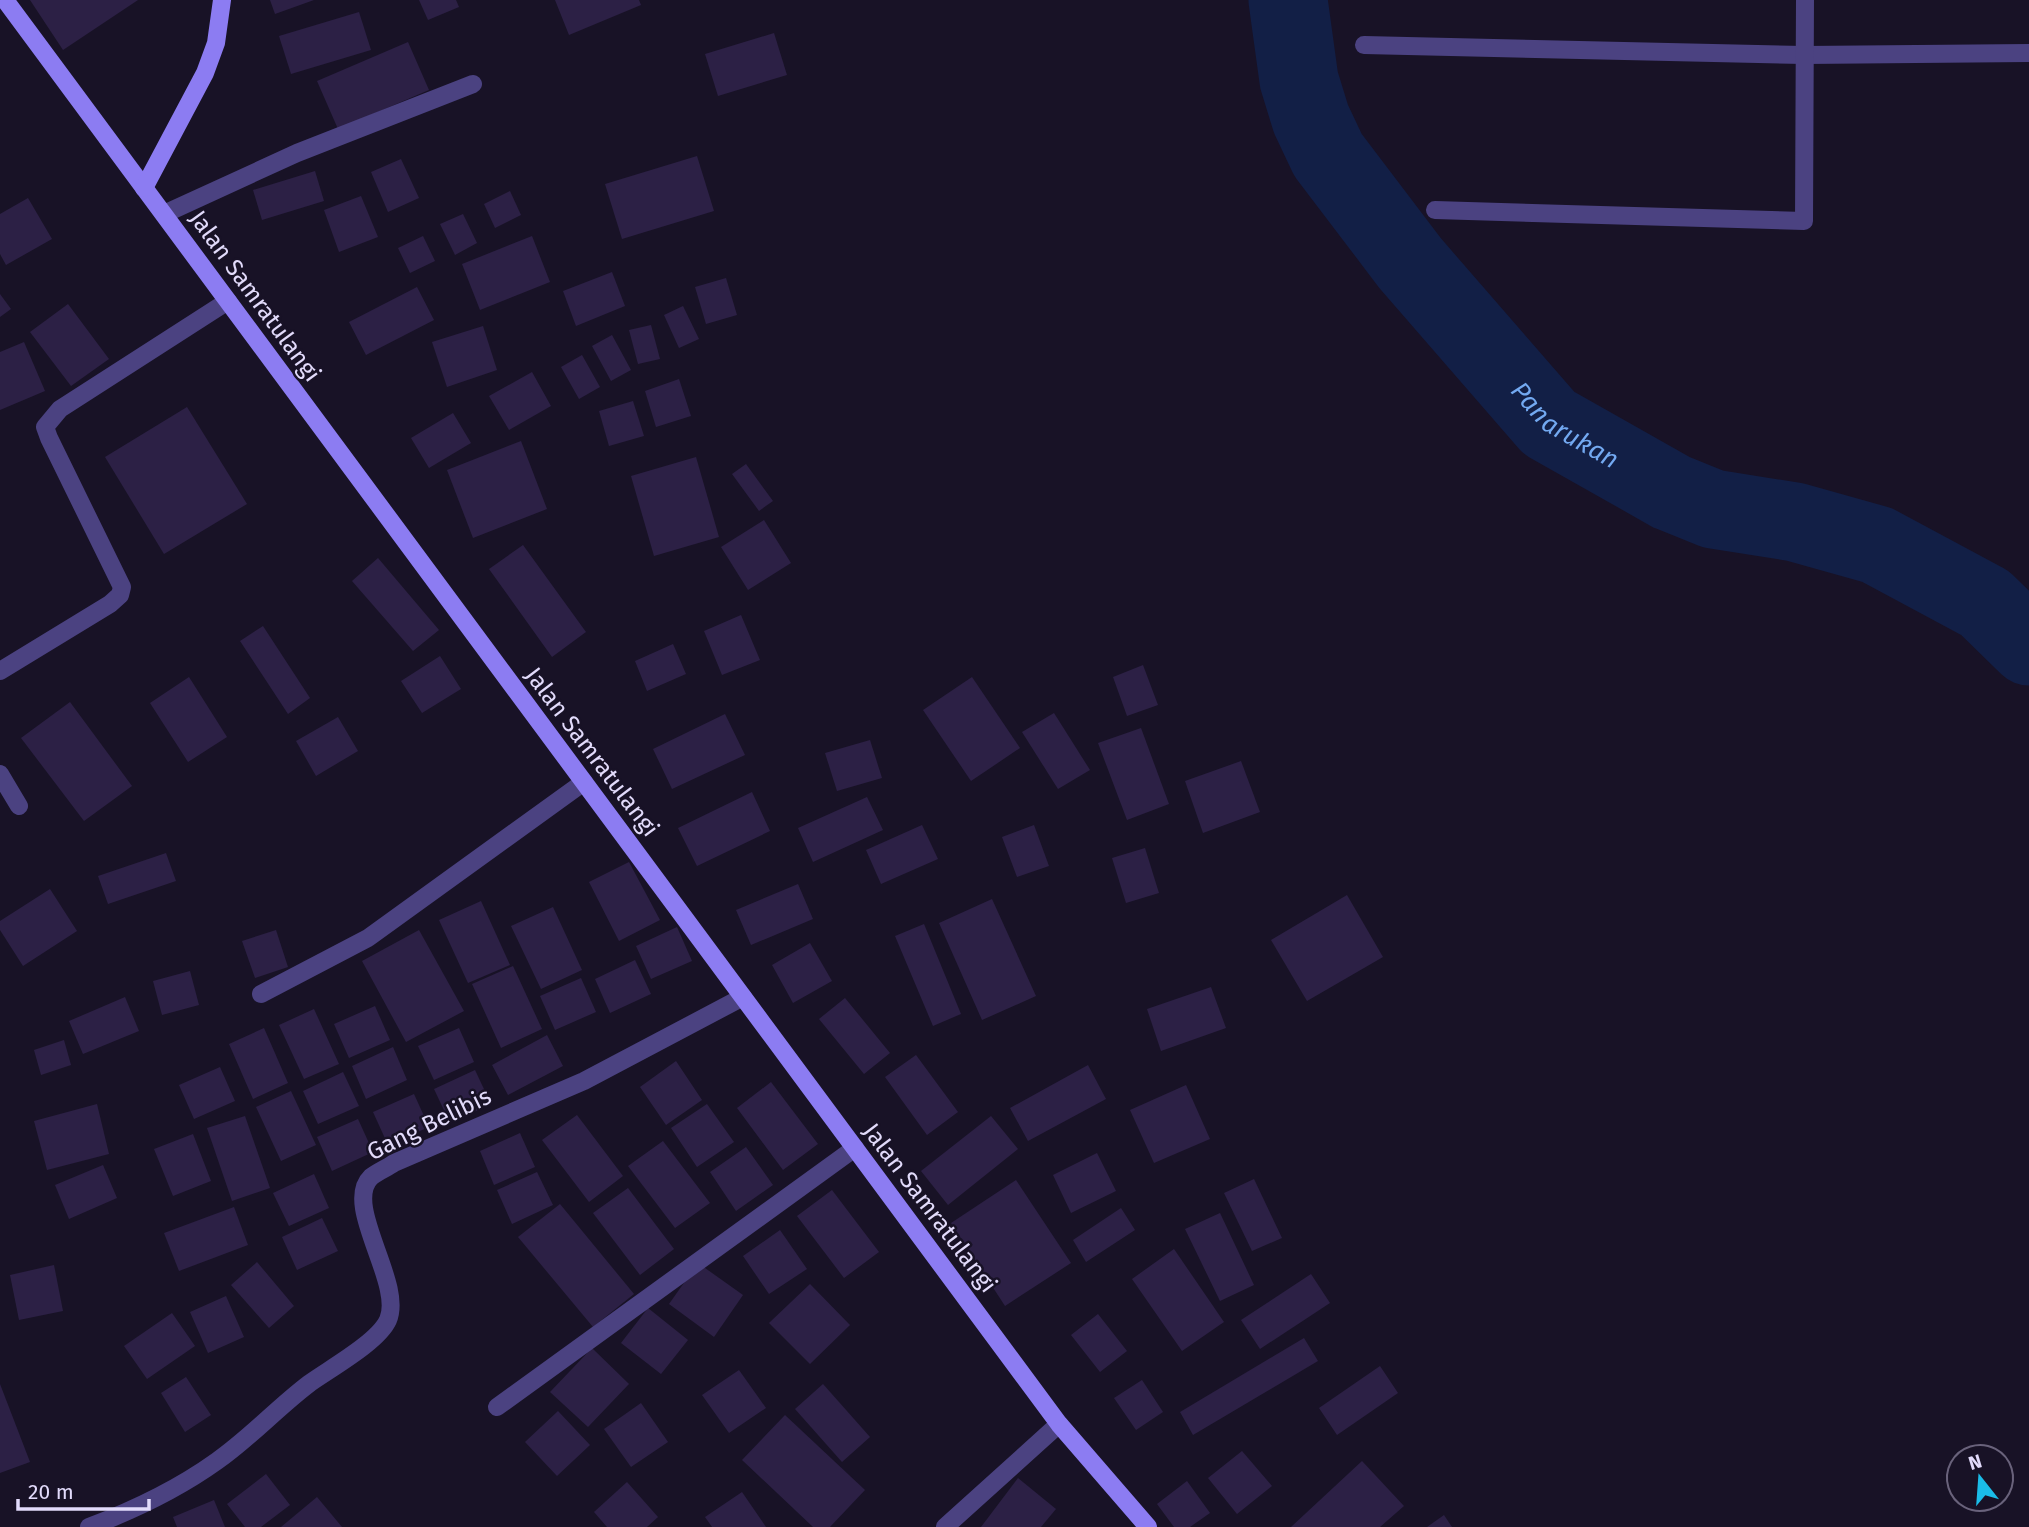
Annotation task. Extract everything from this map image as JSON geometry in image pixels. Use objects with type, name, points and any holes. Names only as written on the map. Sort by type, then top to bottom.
[{"type":"main road","name":"Jalan Samratulangi","points":[[5,0],[1059,1424],[1148,1527]]},
{"type":"main road","points":[[144,188],[205,73],[216,43],[222,0]]},
{"type":"street","points":[[1435,210],[1804,221],[1805,0]]},
{"type":"street","points":[[1364,46],[1804,55],[2029,53]]},
{"type":"street","points":[[164,214],[297,153],[473,84]]},
{"type":"street","points":[[0,671],[110,604],[120,595],[122,587],[49,438],[45,427],[47,420],[228,301]]},
{"type":"street","points":[[0,774],[19,806]]},
{"type":"street","points":[[261,994],[368,939],[584,782]]},
{"type":"street","name":"Gang Belibis","points":[[89,1527],[159,1496],[217,1461],[302,1389],[377,1335],[388,1319],[391,1296],[365,1213],[363,1194],[370,1178],[394,1163],[584,1081],[743,997]]},
{"type":"street","points":[[497,1407],[855,1148]]},
{"type":"street","points":[[945,1527],[1059,1424]]},
{"type":"building","points":[[30,0],[138,0],[63,50]]},
{"type":"building","points":[[270,0],[314,0],[275,14]]},
{"type":"building","points":[[419,0],[456,0],[459,7],[428,20]]},
{"type":"building","points":[[555,0],[639,0],[641,5],[569,35]]},
{"type":"building","points":[[359,12],[371,50],[291,74],[279,36]]},
{"type":"building","points":[[774,33],[787,75],[718,96],[705,54]]},
{"type":"building","points":[[408,42],[429,90],[338,129],[317,81]]},
{"type":"building","points":[[697,156],[714,211],[622,239],[605,184]]},
{"type":"building","points":[[401,159],[419,198],[388,212],[371,172]]},
{"type":"building","points":[[315,171],[324,201],[262,220],[253,190]]},
{"type":"building","points":[[510,191],[521,215],[495,228],[484,204]]},
{"type":"building","points":[[361,196],[378,237],[339,252],[324,210]]},
{"type":"building","points":[[28,198],[52,239],[6,265],[0,254],[0,214]]},
{"type":"building","points":[[463,214],[477,243],[455,255],[440,224]]},
{"type":"building","points":[[423,236],[435,261],[410,273],[398,248]]},
{"type":"building","points":[[532,236],[550,282],[480,310],[462,264]]},
{"type":"building","points":[[612,272],[625,306],[576,326],[563,291]]},
{"type":"building","points":[[726,278],[737,315],[706,324],[695,287]]},
{"type":"building","points":[[417,287],[434,320],[366,355],[349,322]]},
{"type":"building","points":[[0,294],[11,309],[0,317]]},
{"type":"building","points":[[68,304],[109,359],[71,386],[30,332]]},
{"type":"building","points":[[683,306],[699,339],[679,348],[664,315]]},
{"type":"building","points":[[651,325],[660,359],[638,364],[629,330]]},
{"type":"building","points":[[483,326],[497,370],[447,387],[432,342]]},
{"type":"building","points":[[612,335],[631,370],[611,381],[592,346]]},
{"type":"building","points":[[24,342],[45,391],[0,410],[0,352]]},
{"type":"building","points":[[582,355],[600,387],[579,399],[561,367]]},
{"type":"building","points":[[532,372],[551,406],[509,430],[489,396]]},
{"type":"building","points":[[679,379],[691,416],[656,427],[645,391]]},
{"type":"building","points":[[633,401],[644,436],[609,446],[599,411]]},
{"type":"building","points":[[187,407],[247,504],[164,554],[105,457]]},
{"type":"building","points":[[453,413],[471,443],[429,468],[411,438]]},
{"type":"building","points":[[521,441],[547,509],[473,538],[447,470]]},
{"type":"building","points":[[696,457],[719,537],[654,556],[631,476]]},
{"type":"building","points":[[746,464],[773,501],[759,511],[732,474]]},
{"type":"building","points":[[764,520],[791,563],[748,590],[721,547]]},
{"type":"building","points":[[523,545],[586,632],[552,657],[489,569]]},
{"type":"building","points":[[378,558],[439,630],[413,651],[352,581]]},
{"type":"building","points":[[741,615],[760,660],[722,675],[704,631]]},
{"type":"building","points":[[263,626],[310,698],[288,714],[240,641]]},
{"type":"building","points":[[673,644],[686,674],[647,691],[635,661]]},
{"type":"building","points":[[440,656],[461,689],[422,713],[401,681]]},
{"type":"building","points":[[1143,665],[1158,705],[1127,716],[1113,677]]},
{"type":"building","points":[[189,677],[227,737],[188,762],[150,703]]},
{"type":"building","points":[[972,677],[1020,748],[971,781],[923,710]]},
{"type":"building","points":[[70,702],[132,786],[84,821],[21,738]]},
{"type":"building","points":[[1054,713],[1090,770],[1058,789],[1022,732]]},
{"type":"building","points":[[725,714],[745,755],[672,789],[653,749]]},
{"type":"building","points":[[338,717],[358,751],[316,776],[296,741]]},
{"type":"building","points":[[1141,728],[1169,804],[1127,820],[1098,743]]},
{"type":"building","points":[[870,740],[882,778],[837,791],[825,753]]},
{"type":"building","points":[[1241,761],[1260,812],[1203,833],[1185,781]]},
{"type":"building","points":[[752,792],[770,831],[697,866],[678,828]]},
{"type":"building","points":[[867,797],[883,830],[813,862],[798,828]]},
{"type":"building","points":[[922,825],[938,859],[881,884],[866,850]]},
{"type":"building","points":[[1034,825],[1049,866],[1017,877],[1002,837]]},
{"type":"building","points":[[1145,848],[1159,893],[1126,903],[1112,858]]},
{"type":"building","points":[[166,853],[176,881],[108,904],[98,876]]},
{"type":"building","points":[[629,862],[660,920],[619,941],[589,882]]},
{"type":"building","points":[[798,884],[813,919],[751,945],[736,910]]},
{"type":"building","points":[[50,889],[77,931],[23,966],[0,930],[0,921]]},
{"type":"building","points":[[1347,895],[1383,957],[1307,1001],[1271,940]]},
{"type":"building","points":[[992,899],[1036,996],[982,1020],[939,923]]},
{"type":"building","points":[[481,901],[510,965],[468,983],[439,920]]},
{"type":"building","points":[[553,907],[582,970],[541,989],[511,926]]},
{"type":"building","points":[[924,924],[961,1014],[933,1026],[895,936]]},
{"type":"building","points":[[677,927],[692,961],[651,979],[636,946]]},
{"type":"building","points":[[276,930],[288,967],[255,978],[242,941]]},
{"type":"building","points":[[419,930],[464,1011],[406,1042],[362,961]]},
{"type":"building","points":[[810,943],[832,981],[793,1003],[772,965]]},
{"type":"building","points":[[635,960],[651,994],[610,1013],[595,979]]},
{"type":"building","points":[[513,966],[542,1029],[501,1048],[472,984]]},
{"type":"building","points":[[190,971],[199,1005],[162,1015],[153,981]]},
{"type":"building","points":[[581,978],[596,1012],[555,1030],[540,996]]},
{"type":"building","points":[[1211,987],[1226,1028],[1161,1051],[1147,1009]]},
{"type":"building","points":[[125,997],[139,1031],[83,1054],[69,1021]]},
{"type":"building","points":[[845,998],[890,1053],[864,1074],[819,1019]]},
{"type":"building","points":[[375,1006],[390,1040],[349,1058],[334,1024]]},
{"type":"building","points":[[314,1009],[339,1064],[304,1079],[279,1025]]},
{"type":"building","points":[[264,1028],[288,1083],[253,1099],[229,1044]]},
{"type":"building","points":[[459,1028],[474,1062],[434,1080],[418,1046]]},
{"type":"building","points":[[547,1035],[563,1066],[508,1095],[492,1065]]},
{"type":"building","points":[[64,1040],[71,1065],[41,1075],[34,1050]]},
{"type":"building","points":[[393,1047],[407,1080],[366,1099],[352,1066]]},
{"type":"building","points":[[916,1055],[958,1112],[927,1135],[885,1077]]},
{"type":"building","points":[[676,1061],[702,1100],[666,1125],[640,1087]]},
{"type":"building","points":[[1088,1065],[1106,1099],[1028,1141],[1010,1108]]},
{"type":"building","points":[[220,1067],[235,1101],[194,1119],[179,1085]]},
{"type":"building","points":[[475,1070],[491,1104],[450,1123],[434,1089]]},
{"type":"building","points":[[343,1072],[359,1106],[318,1124],[303,1091]]},
{"type":"building","points":[[771,1082],[818,1144],[783,1170],[737,1108]]},
{"type":"building","points":[[1186,1085],[1210,1139],[1154,1163],[1130,1110]]},
{"type":"building","points":[[291,1091],[316,1145],[281,1161],[256,1107]]},
{"type":"building","points":[[414,1094],[429,1127],[388,1145],[373,1112]]},
{"type":"building","points":[[97,1104],[109,1154],[47,1170],[34,1121]]},
{"type":"building","points":[[707,1104],[734,1142],[697,1167],[671,1128]]},
{"type":"building","points":[[577,1115],[623,1176],[589,1202],[542,1140]]},
{"type":"building","points":[[245,1116],[270,1188],[232,1201],[207,1128]]},
{"type":"building","points":[[991,1116],[1018,1149],[948,1205],[921,1171]]},
{"type":"building","points":[[358,1119],[373,1152],[332,1171],[317,1137]]},
{"type":"building","points":[[520,1133],[535,1167],[494,1185],[480,1151]]},
{"type":"building","points":[[193,1134],[211,1181],[173,1196],[154,1149]]},
{"type":"building","points":[[663,1141],[710,1203],[675,1228],[628,1166]]},
{"type":"building","points":[[746,1147],[773,1185],[736,1211],[710,1172]]},
{"type":"building","points":[[1097,1153],[1116,1191],[1071,1213],[1053,1175]]},
{"type":"building","points":[[103,1165],[117,1198],[69,1219],[55,1185]]},
{"type":"building","points":[[537,1172],[553,1205],[512,1224],[497,1190]]},
{"type":"building","points":[[314,1174],[329,1208],[289,1226],[273,1193]]},
{"type":"building","points":[[1254,1179],[1282,1238],[1252,1251],[1224,1193]]},
{"type":"building","points":[[1016,1180],[1071,1263],[1005,1306],[951,1223]]},
{"type":"building","points":[[628,1188],[674,1249],[640,1275],[593,1213]]},
{"type":"building","points":[[832,1190],[879,1252],[844,1278],[797,1216]]},
{"type":"building","points":[[560,1204],[634,1294],[593,1327],[518,1237]]},
{"type":"building","points":[[234,1207],[248,1245],[179,1271],[164,1233]]},
{"type":"building","points":[[1121,1208],[1135,1230],[1086,1262],[1073,1240]]},
{"type":"building","points":[[1220,1213],[1254,1285],[1220,1301],[1185,1229]]},
{"type":"building","points":[[322,1218],[338,1251],[297,1270],[282,1237]]},
{"type":"building","points":[[780,1230],[807,1269],[769,1294],[743,1256]]},
{"type":"building","points":[[1174,1249],[1224,1322],[1182,1351],[1132,1279]]},
{"type":"building","points":[[257,1262],[294,1306],[269,1328],[231,1285]]},
{"type":"building","points":[[698,1263],[743,1295],[714,1337],[669,1304]]},
{"type":"building","points":[[54,1265],[63,1311],[19,1320],[10,1275]]},
{"type":"building","points":[[1311,1274],[1330,1303],[1260,1349],[1241,1320]]},
{"type":"building","points":[[810,1284],[850,1325],[810,1364],[769,1323]]},
{"type":"building","points":[[226,1296],[244,1337],[208,1353],[190,1312]]},
{"type":"building","points":[[648,1308],[688,1340],[661,1374],[621,1343]]},
{"type":"building","points":[[172,1313],[195,1346],[147,1379],[124,1346]]},
{"type":"building","points":[[1098,1314],[1127,1351],[1100,1372],[1071,1335]]},
{"type":"building","points":[[1304,1338],[1318,1361],[1193,1435],[1180,1412]]},
{"type":"building","points":[[592,1348],[629,1384],[588,1427],[550,1392]]},
{"type":"building","points":[[1380,1366],[1398,1393],[1337,1435],[1319,1408]]},
{"type":"building","points":[[739,1370],[766,1408],[729,1433],[702,1395]]},
{"type":"building","points":[[186,1377],[211,1415],[185,1432],[161,1393]]},
{"type":"building","points":[[1142,1380],[1163,1412],[1136,1430],[1114,1398]]},
{"type":"building","points":[[0,1384],[30,1462],[0,1473]]},
{"type":"building","points":[[823,1384],[870,1437],[842,1462],[795,1409]]},
{"type":"building","points":[[641,1403],[668,1442],[631,1467],[604,1429]]},
{"type":"building","points":[[558,1411],[590,1445],[557,1476],[525,1442]]},
{"type":"building","points":[[785,1415],[865,1490],[830,1527],[813,1527],[742,1460]]},
{"type":"building","points":[[1242,1451],[1272,1486],[1237,1514],[1208,1478]]},
{"type":"building","points":[[1362,1461],[1404,1506],[1380,1527],[1291,1527]]},
{"type":"building","points":[[266,1474],[290,1505],[261,1527],[245,1527],[227,1504]]},
{"type":"building","points":[[1018,1478],[1056,1509],[1041,1527],[981,1527]]},
{"type":"building","points":[[1187,1481],[1210,1513],[1190,1527],[1174,1527],[1157,1504]]},
{"type":"building","points":[[627,1482],[658,1517],[647,1527],[607,1527],[594,1512]]},
{"type":"building","points":[[742,1492],[766,1527],[712,1527],[705,1517]]},
{"type":"building","points":[[317,1497],[342,1527],[281,1527]]},
{"type":"building","points":[[214,1500],[225,1527],[177,1527],[173,1517]]},
{"type":"building","points":[[1444,1515],[1452,1527],[1427,1527]]},
{"type":"waterway","name":"Panarukan","points":[[1288,0],[1299,80],[1311,119],[1328,155],[1410,263],[1549,423],[1671,492],[1713,509],[1795,522],[1877,545],[1985,603],[2029,646]]}]
